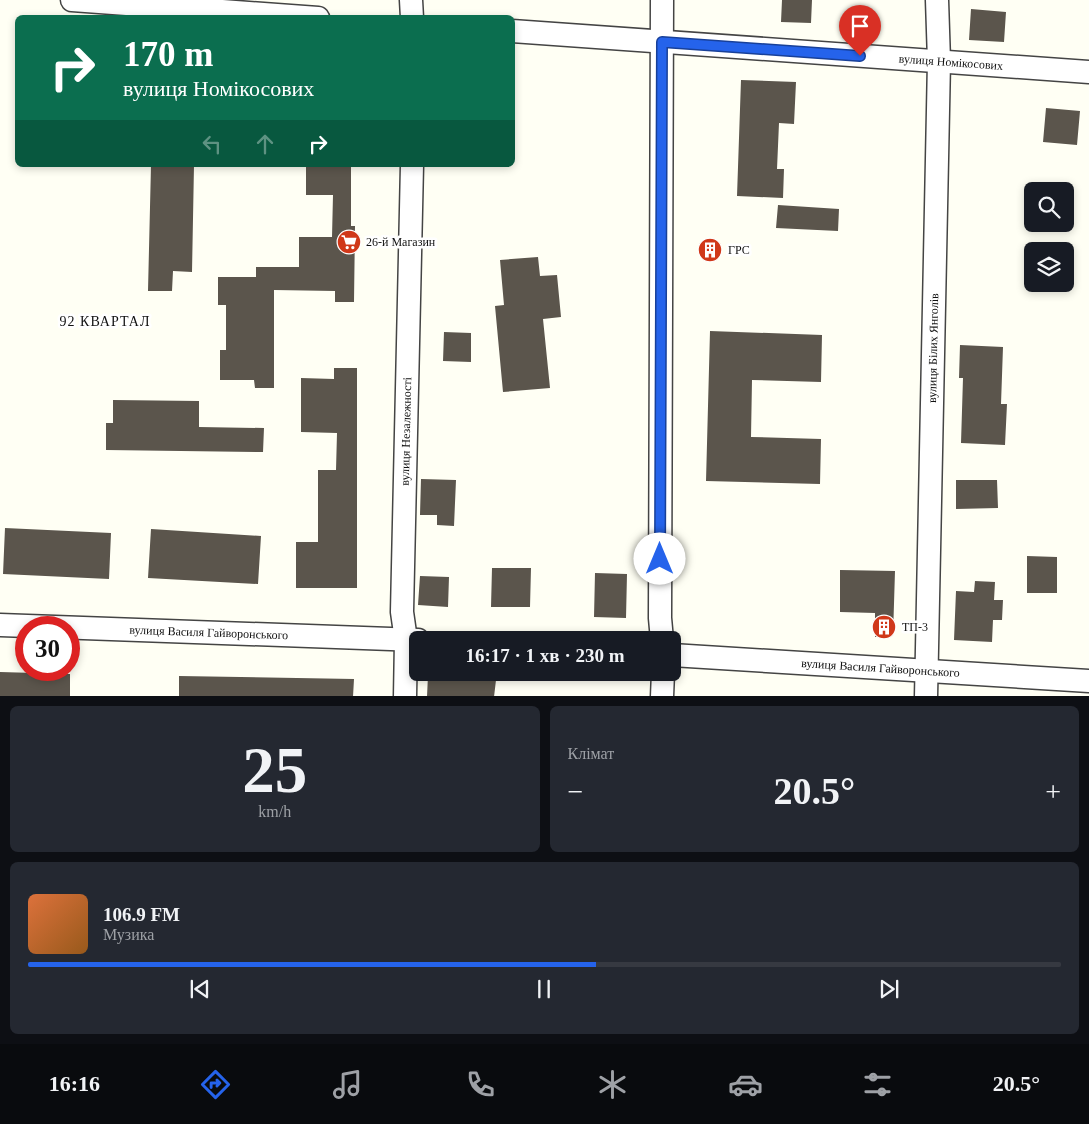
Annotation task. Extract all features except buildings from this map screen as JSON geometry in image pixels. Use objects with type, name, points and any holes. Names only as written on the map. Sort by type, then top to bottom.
[{"type":"street","points":[[72,0],[139,2],[284,15]]},
{"type":"street","points":[[411,0],[412,15]]},
{"type":"street","points":[[661,631],[662,0]]},
{"type":"street","name":"вулиця Білих Янголів","points":[[926,696],[939,61],[937,0]]},
{"type":"street","name":"вулиця Номікосових","points":[[515,31],[1089,72]]},
{"type":"street","name":"вулиця Незалежності","points":[[409,632],[402,612],[412,167]]},
{"type":"street","name":"вулиця Василя Гайворонського","points":[[0,625],[409,640]]},
{"type":"street","name":"вулиця Василя Гайворонського","points":[[681,656],[1089,681]]},
{"type":"street","name":"вулиця Незалежності","points":[[405,696],[409,664]]},
{"type":"street","points":[[662,696],[663,681]]},
{"type":"place","name":"26-й Магазин","points":[[349,242]]},
{"type":"place","name":"ГРС","points":[[710,250]]},
{"type":"place","name":"ТП-3","points":[[884,627]]},
{"type":"district","name":"92 КВАРТАЛ","points":[[105,321]]},
{"type":"route","points":[[660,559],[662,42],[860,56]]}]
